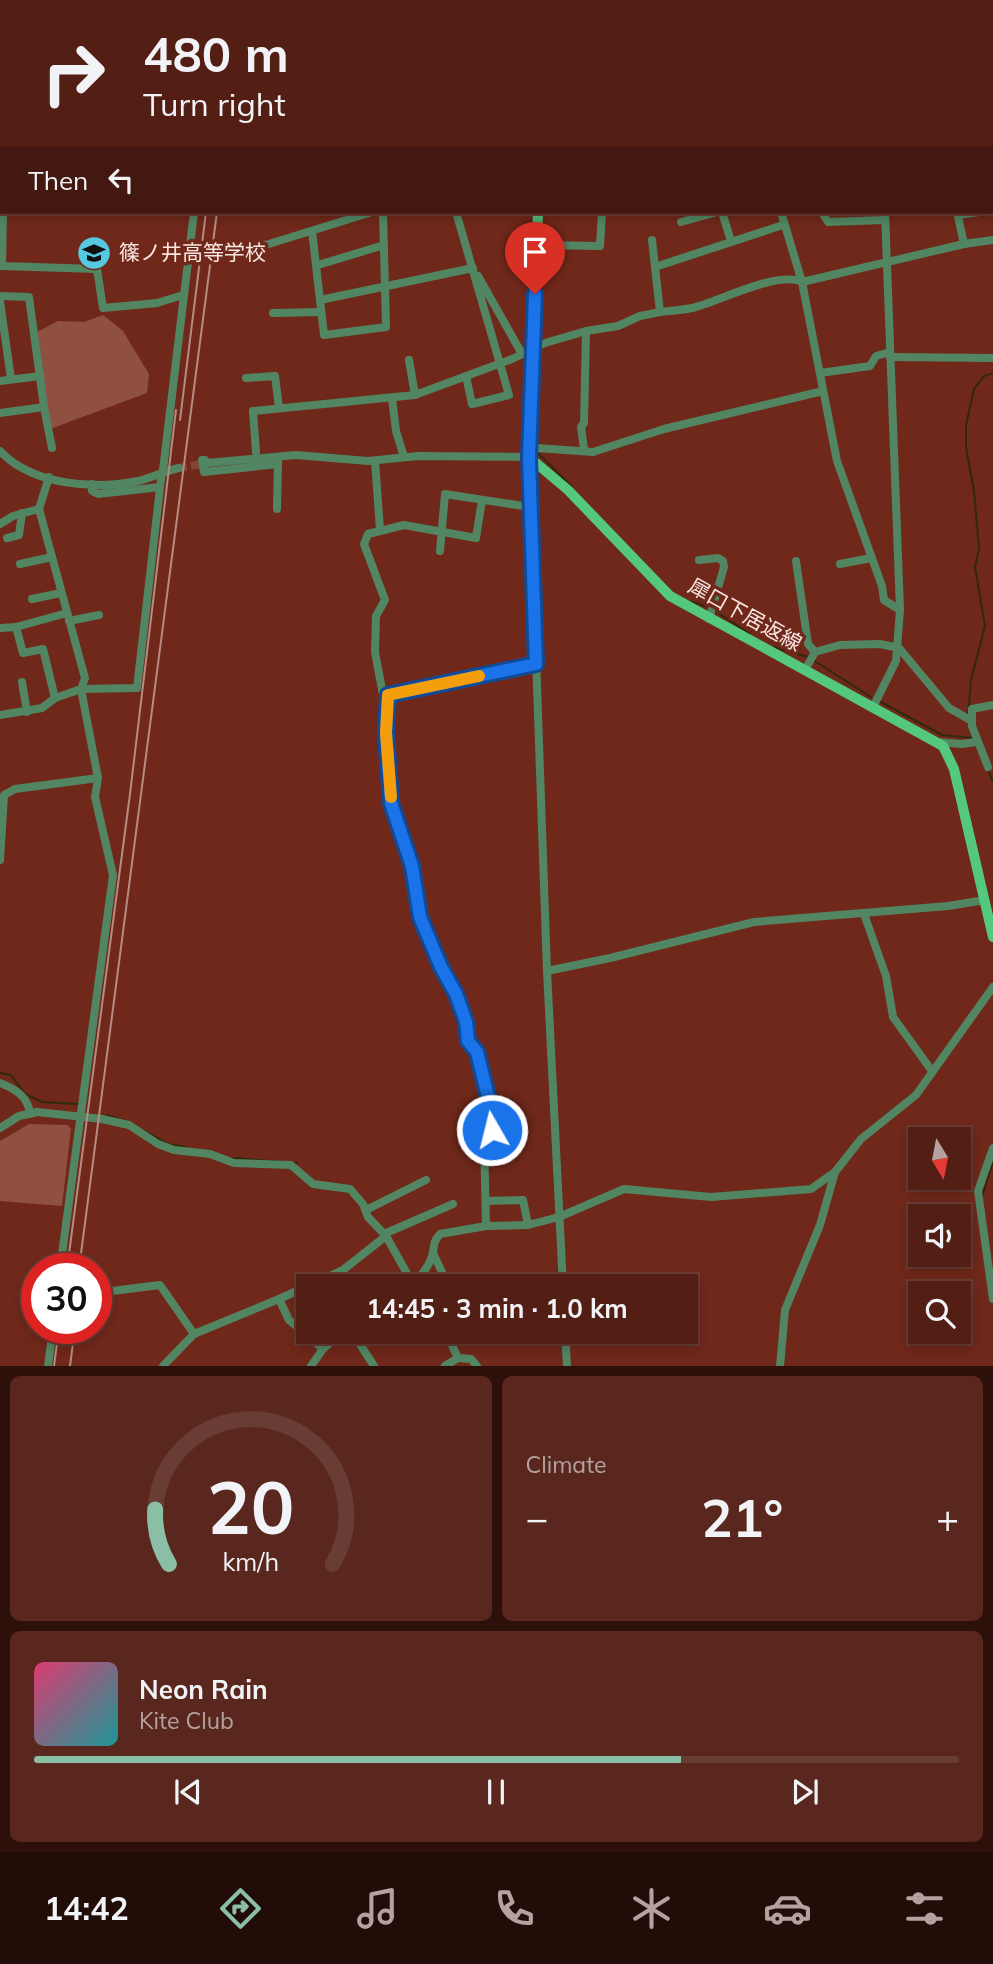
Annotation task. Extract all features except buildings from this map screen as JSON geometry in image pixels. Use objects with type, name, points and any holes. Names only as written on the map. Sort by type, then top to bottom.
[{"type":"main road","points":[[529,457],[528,351],[538,214]]},
{"type":"main road","name":"犀口下居返線","points":[[529,457],[568,490],[670,596],[937,742]]},
{"type":"main road","points":[[937,742],[954,769],[988,905],[993,937]]},
{"type":"street","points":[[4,214],[2,266],[97,269],[103,308],[157,303],[183,295]]},
{"type":"street","points":[[0,715],[42,708],[55,698],[81,689],[137,688],[194,214]]},
{"type":"street","points":[[259,247],[366,214]]},
{"type":"street","points":[[312,231],[324,335],[386,327],[383,214]]},
{"type":"street","points":[[460,214],[509,395],[472,404],[466,376]]},
{"type":"street","points":[[537,245],[600,246],[603,214]]},
{"type":"street","points":[[681,222],[711,214]]},
{"type":"street","points":[[720,214],[731,241]]},
{"type":"street","points":[[781,214],[803,282],[837,461],[884,600],[900,610]]},
{"type":"street","points":[[823,214],[828,222],[885,216],[900,610],[899,648],[873,706]]},
{"type":"street","points":[[957,214],[964,244]]},
{"type":"street","points":[[655,267],[783,225]]},
{"type":"street","points":[[652,240],[660,312]]},
{"type":"street","points":[[256,452],[253,411],[415,395],[528,351],[586,331],[618,327],[640,316],[694,308],[715,298],[776,282],[796,279],[803,282],[887,261],[993,240]]},
{"type":"street","points":[[318,265],[384,245]]},
{"type":"street","points":[[320,300],[473,268]]},
{"type":"street","points":[[473,268],[528,351]]},
{"type":"street","points":[[11,379],[3,349],[0,298],[30,296],[52,448]]},
{"type":"street","points":[[273,313],[320,312]]},
{"type":"street","points":[[584,449],[581,427],[584,423],[586,331]]},
{"type":"street","points":[[820,373],[870,366],[876,356],[890,354],[993,359]]},
{"type":"street","points":[[409,360],[415,395]]},
{"type":"street","points":[[0,381],[40,376]]},
{"type":"street","points":[[246,378],[275,376],[279,408]]},
{"type":"street","points":[[562,1274],[547,971],[529,457],[537,448],[584,449],[593,452],[664,429],[823,391]]},
{"type":"street","points":[[392,398],[396,431],[404,457]]},
{"type":"street","points":[[0,413],[44,407]]},
{"type":"street","points":[[0,451],[11,463],[49,477],[90,487],[138,481],[179,468]]},
{"type":"street","points":[[277,509],[278,460],[276,452],[256,452],[202,460],[204,472],[278,460]]},
{"type":"street","points":[[207,463],[278,460],[375,461],[404,457],[529,457]]},
{"type":"street","points":[[375,461],[380,530]]},
{"type":"street","points":[[90,487],[98,494],[162,476]]},
{"type":"street","points":[[90,487],[97,481],[162,476]]},
{"type":"street","points":[[49,477],[39,509],[85,678],[81,689],[98,778],[95,797],[113,875],[62,1253]]},
{"type":"street","points":[[440,551],[445,494],[530,506]]},
{"type":"street","points":[[383,695],[375,652],[376,615],[385,600],[365,544],[368,534],[404,525],[476,538],[482,500]]},
{"type":"street","points":[[0,524],[22,513],[39,509]]},
{"type":"street","points":[[7,538],[19,535],[22,513]]},
{"type":"street","points":[[20,564],[52,557]]},
{"type":"street","points":[[699,560],[718,558],[723,561],[724,567],[709,619]]},
{"type":"street","points":[[840,564],[871,558]]},
{"type":"street","points":[[796,561],[808,644],[815,653]]},
{"type":"street","points":[[32,599],[61,593]]},
{"type":"street","points":[[0,628],[99,615]]},
{"type":"street","points":[[16,627],[23,653],[43,649],[55,698]]},
{"type":"street","points":[[804,670],[815,653],[840,645],[880,644],[899,648],[949,709],[968,720]]},
{"type":"street","points":[[486,1226],[484,1140],[492,1130],[490,1105],[477,1052],[468,1041],[466,1022],[456,994],[441,967],[420,917],[412,866],[391,803],[386,733],[388,695],[536,664]]},
{"type":"street","points":[[22,682],[27,712]]},
{"type":"street","points":[[988,766],[974,742],[968,720],[972,709],[993,705]]},
{"type":"street","points":[[937,742],[974,742]]},
{"type":"street","points":[[0,860],[4,795],[15,789],[98,778]]},
{"type":"street","points":[[547,971],[754,922],[988,905]]},
{"type":"street","points":[[864,914],[886,975],[894,1017],[932,1070]]},
{"type":"street","points":[[443,1274],[432,1243],[440,1234],[486,1226],[528,1225],[559,1217],[624,1189],[711,1197],[811,1189],[835,1172],[861,1139],[916,1095],[993,986]]},
{"type":"street","points":[[0,1083],[15,1089],[26,1101],[30,1114]]},
{"type":"street","points":[[0,1128],[30,1114],[80,1116],[129,1125],[158,1144],[174,1150],[210,1154],[234,1163],[290,1166],[313,1184],[350,1189],[366,1210],[368,1217],[385,1235],[406,1274]]},
{"type":"street","points":[[993,1148],[978,1191],[993,1298]]},
{"type":"street","points":[[780,1366],[785,1310],[821,1225],[835,1172]]},
{"type":"street","points":[[366,1210],[426,1180]]},
{"type":"street","points":[[486,1201],[523,1200],[528,1225]]},
{"type":"street","points":[[163,1366],[194,1334],[343,1270],[385,1235],[453,1204]]},
{"type":"street","points":[[422,1274],[433,1252]]},
{"type":"street","points":[[112,1291],[160,1285],[194,1334]]},
{"type":"street","points":[[279,1299],[289,1320],[323,1349]]},
{"type":"street","points":[[48,1366],[51,1344]]},
{"type":"street","points":[[311,1366],[329,1344]]},
{"type":"street","points":[[360,1344],[374,1366]]},
{"type":"street","points":[[452,1344],[458,1358]]},
{"type":"street","points":[[566,1344],[567,1366]]},
{"type":"street","points":[[445,1366],[458,1358],[471,1359],[477,1366]]},
{"type":"shaded area","points":[[103,315],[123,331],[149,374],[147,393],[50,429],[37,332],[58,321],[84,322]]},
{"type":"shaded area","points":[[29,1124],[68,1125],[71,1129],[62,1206],[0,1201],[0,1141]]},
{"type":"waterway","points":[[968,716],[971,680],[985,626],[975,567],[979,549],[974,491],[966,447],[966,425],[974,389],[984,376],[993,373]]},
{"type":"waterway","points":[[537,452],[572,487]]},
{"type":"waterway","points":[[691,602],[709,607]]},
{"type":"waterway","points":[[714,610],[750,634]]},
{"type":"waterway","points":[[773,647],[808,657]]},
{"type":"waterway","points":[[813,660],[871,697]]},
{"type":"waterway","points":[[881,702],[942,735],[972,738]]},
{"type":"waterway","points":[[988,770],[993,782]]},
{"type":"waterway","points":[[0,1073],[11,1075],[25,1094],[42,1102],[78,1104]]},
{"type":"waterway","points":[[106,1115],[129,1122]]},
{"type":"waterway","points":[[143,1130],[168,1144],[186,1147]]},
{"type":"waterway","points":[[232,1158],[297,1163]]},
{"type":"waterway","points":[[982,1196],[993,1162]]},
{"type":"tunnel","points":[[179,468],[207,463]]},
{"type":"railway","points":[[180,420],[206,214]]},
{"type":"railway","points":[[81,1253],[217,214]]},
{"type":"railway","points":[[69,1253],[130,794],[176,410]]},
{"type":"railway","points":[[54,1366],[57,1344]]},
{"type":"railway","points":[[70,1366],[73,1344]]},
{"type":"slow traffic","points":[[391,797],[386,733],[388,695],[479,676]]},
{"type":"place","name":"篠ノ井高等学校","points":[[94,253]]},
{"type":"route","points":[[492,1130],[490,1105],[477,1052],[468,1041],[466,1022],[456,994],[441,967],[420,917],[412,866],[391,803],[386,733],[388,695],[536,664],[529,457],[535,294]]}]
